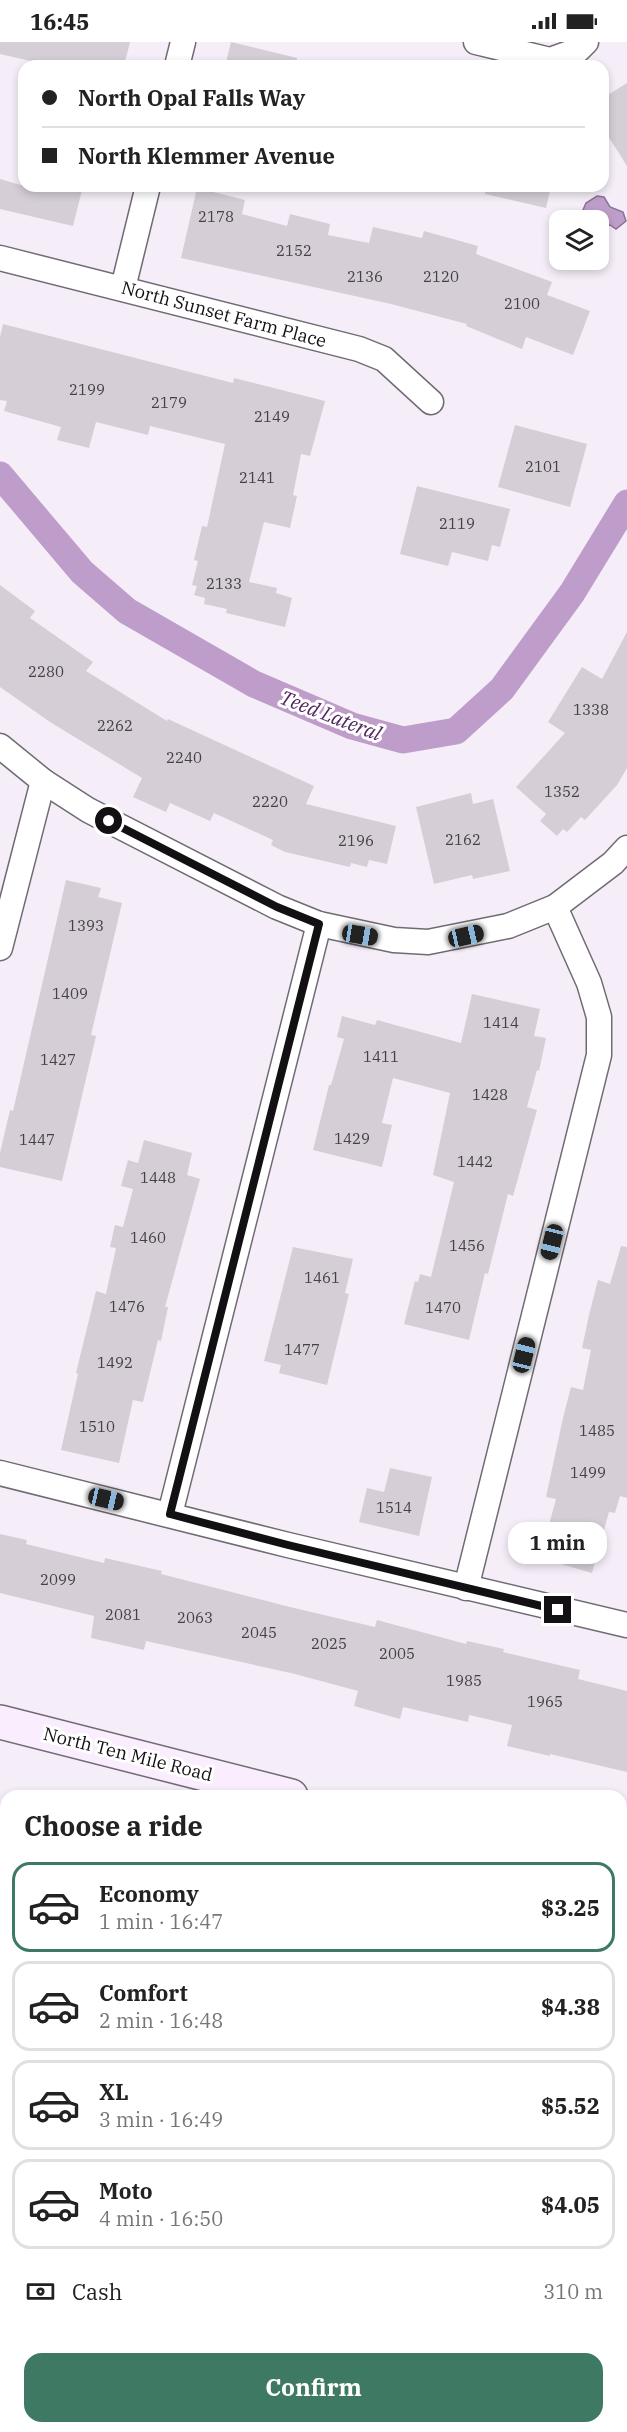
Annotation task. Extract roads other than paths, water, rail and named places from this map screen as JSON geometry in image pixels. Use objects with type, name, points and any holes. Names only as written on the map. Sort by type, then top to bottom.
[{"type":"main road","name":"North Ten Mile Road","points":[[0,1722],[267,1790]]},
{"type":"street","points":[[178,60],[183,42]]},
{"type":"street","points":[[476,42],[550,60],[582,46]]},
{"type":"street","points":[[123,288],[147,192]]},
{"type":"street","name":"North Sunset Farm Place","points":[[0,258],[359,349],[384,359],[431,402]]},
{"type":"street","points":[[0,746],[43,781],[88,810],[277,907],[319,924],[360,935],[428,942],[508,926],[555,907],[613,863],[627,848]]},
{"type":"street","points":[[0,948],[43,781]]},
{"type":"street","points":[[466,1588],[598,1055],[599,1017],[589,983],[555,907]]},
{"type":"street","points":[[170,1514],[319,924]]},
{"type":"street","points":[[0,1473],[466,1588],[627,1625]]},
{"type":"waterway","name":"Teed Lateral","points":[[0,475],[82,572],[127,611],[254,684],[352,726],[403,740],[456,731],[502,689],[572,593],[627,503]]}]
